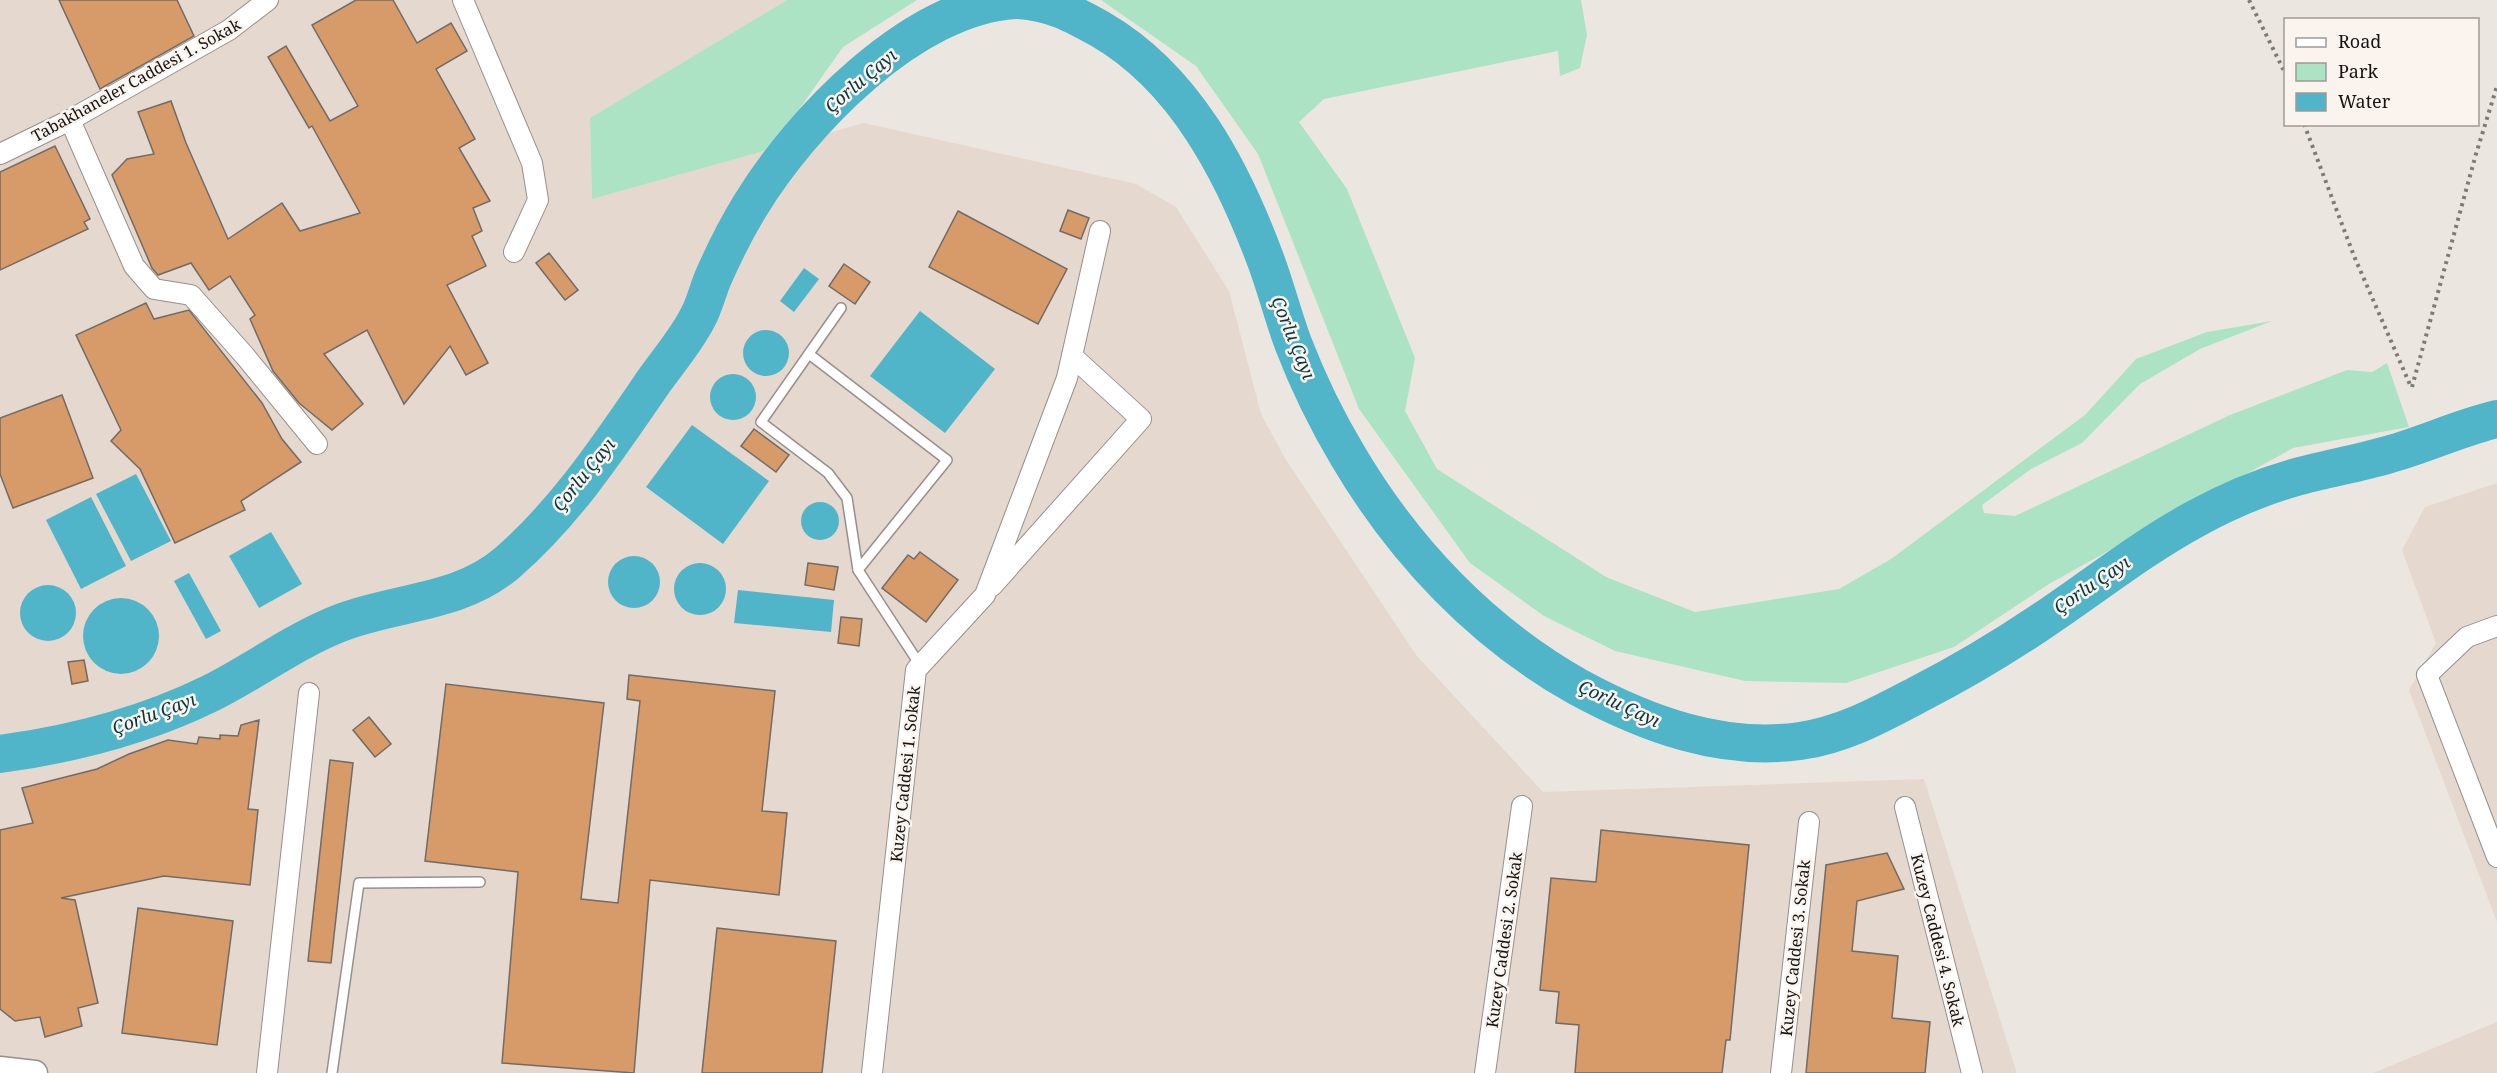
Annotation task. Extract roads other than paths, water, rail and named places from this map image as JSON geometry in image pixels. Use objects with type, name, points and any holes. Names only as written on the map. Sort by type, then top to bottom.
[{"type":"street","name":"Tabakhaneler Caddesi 1. Sokak","points":[[0,154],[70,120],[229,30],[268,0]]},
{"type":"street","points":[[463,0],[532,163],[538,200],[514,252]]},
{"type":"street","points":[[70,120],[134,266],[154,289],[191,295],[245,356],[317,444]]},
{"type":"street","name":"Kuzey Caddesi 1. Sokak","points":[[873,1073],[916,670],[985,595],[1067,378],[1100,231]]},
{"type":"street","points":[[985,595],[1141,419],[1072,356]]},
{"type":"street","points":[[2497,626],[2467,637],[2427,675],[2497,857]]},
{"type":"street","points":[[267,1073],[309,693]]},
{"type":"street","name":"Kuzey Caddesi 2. Sokak","points":[[1485,1073],[1522,806]]},
{"type":"street","name":"Kuzey Caddesi 4. Sokak","points":[[1905,807],[1972,1073]]},
{"type":"street","name":"Kuzey Caddesi 3. Sokak","points":[[1781,1073],[1809,822]]},
{"type":"street","points":[[0,1069],[35,1073]]},
{"type":"lane","points":[[841,308],[761,422],[828,473],[847,498],[858,570],[920,665]]},
{"type":"lane","points":[[809,354],[946,460],[858,570]]},
{"type":"lane","points":[[332,1073],[358,883],[480,882]]},
{"type":"water","points":[[804,268],[819,279],[794,312],[780,301]]},
{"type":"water","points":[[920,311],[995,369],[945,433],[870,376]]},
{"type":"water","points":[[766,330],[782,337],[789,353],[782,369],[766,376],[750,369],[743,353],[750,337]]},
{"type":"water","points":[[733,374],[749,381],[756,397],[749,413],[733,420],[717,413],[710,397],[717,381]]},
{"type":"water","points":[[692,425],[769,481],[723,544],[646,487]]},
{"type":"water","points":[[136,474],[171,541],[131,561],[96,494]]},
{"type":"water","points":[[91,497],[126,566],[81,589],[46,520]]},
{"type":"water","points":[[820,502],[833,508],[839,521],[833,534],[820,540],[807,534],[801,521],[807,508]]},
{"type":"water","points":[[271,532],[302,584],[259,608],[229,556]]},
{"type":"water","points":[[629,556],[639,556],[648,560],[656,568],[660,582],[656,596],[648,604],[639,608],[629,608],[620,604],[612,596],[608,587],[608,577],[612,568],[620,560]]},
{"type":"water","points":[[695,563],[705,563],[714,567],[722,575],[726,589],[722,603],[714,611],[705,615],[695,615],[686,611],[678,603],[674,594],[674,584],[678,575],[686,567]]},
{"type":"water","points":[[189,573],[221,631],[206,639],[174,581]]},
{"type":"water","points":[[43,585],[53,585],[68,593],[74,602],[76,613],[74,624],[68,633],[53,641],[43,641],[32,636],[25,629],[20,618],[20,608],[25,597],[32,590]]},
{"type":"water","points":[[738,590],[834,600],[831,632],[734,623]]},
{"type":"water","points":[[121,598],[136,601],[148,609],[156,621],[159,636],[156,651],[148,663],[136,671],[121,674],[106,671],[94,663],[86,651],[83,636],[86,621],[94,609],[106,601]]},
{"type":"waterway","name":"Çorlu Çayı","points":[[0,754],[82,739],[160,715],[211,693],[323,630],[362,616],[469,587],[507,563],[568,500],[695,324],[730,241],[772,173],[798,139],[829,105],[899,46],[937,23],[976,7],[1015,0]]},
{"type":"waterway","name":"Çorlu Çayı","points":[[1019,0],[1052,6],[1100,29],[1130,49],[1157,73],[1181,100],[1221,161],[1238,194],[1270,271],[1293,343],[1325,415],[1370,491],[1420,557],[1478,615],[1543,665],[1578,687],[1630,713],[1685,732],[1713,739],[1771,743],[1800,741],[1846,729],[1889,710],[1981,660],[2155,543],[2218,507],[2280,482],[2387,455],[2497,419]]}]
